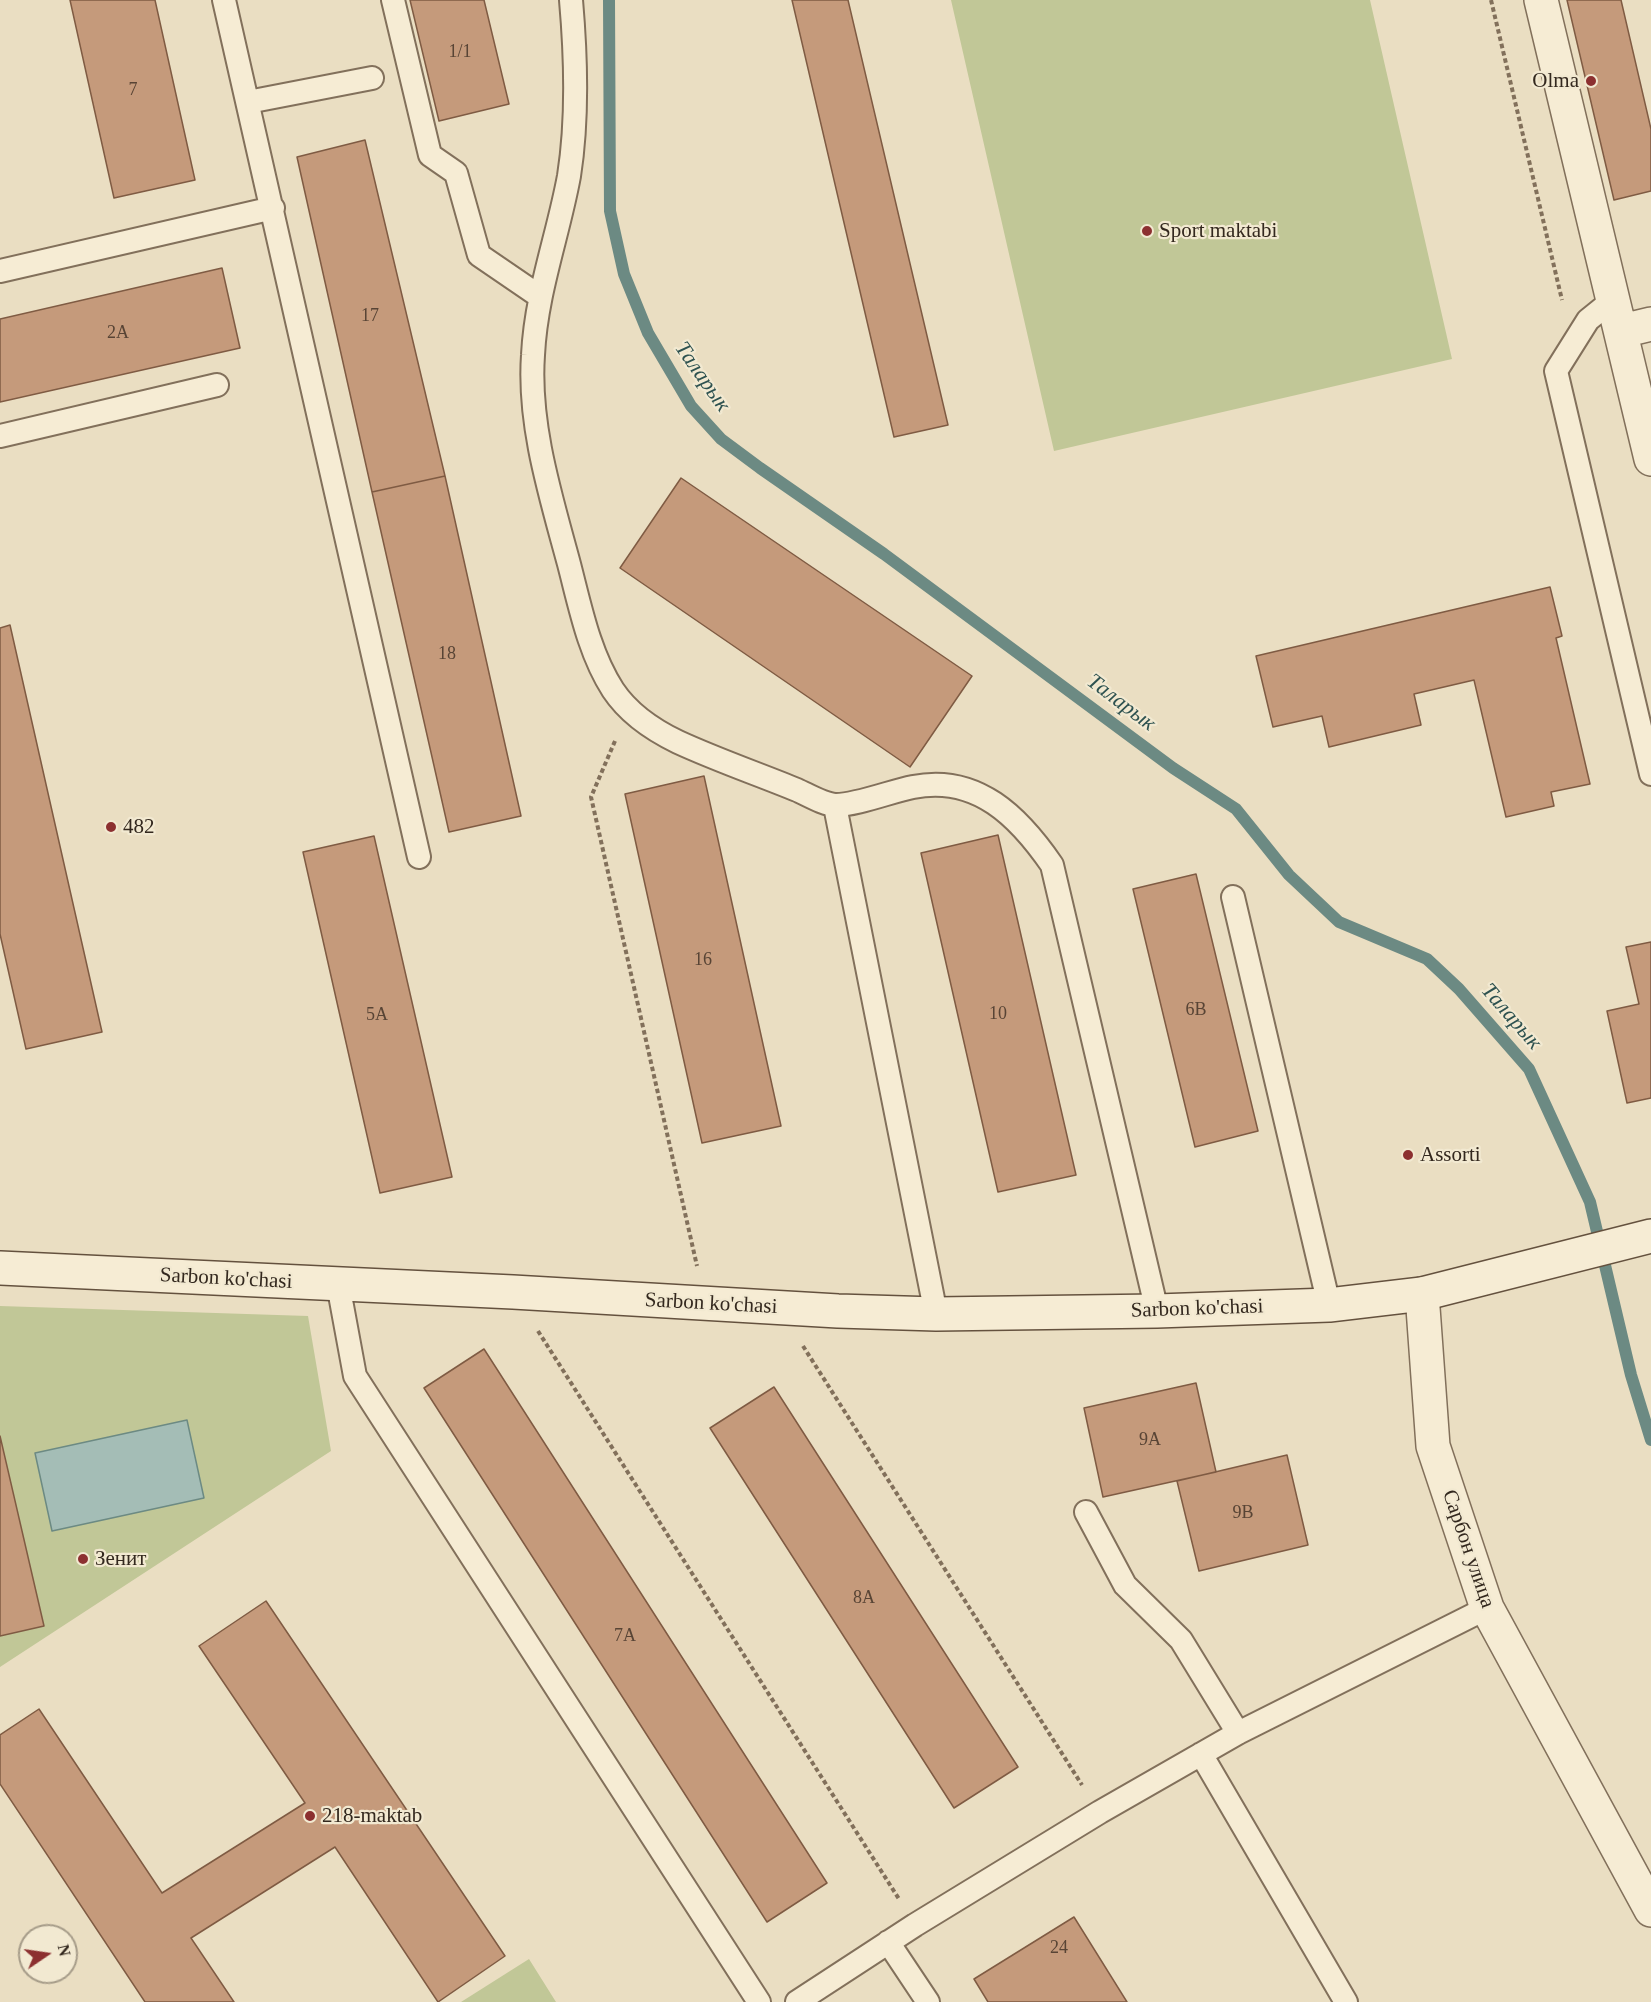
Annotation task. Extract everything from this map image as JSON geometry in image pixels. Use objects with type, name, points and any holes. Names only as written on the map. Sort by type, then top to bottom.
[{"type":"street","points":[[1541,0],[1614,299],[1637,328],[1651,459]]},
{"type":"street","points":[[1422,1294],[1641,1239]]},
{"type":"street","name":"Sarbon ko'chasi","points":[[0,1268],[936,1314],[1157,1311],[1329,1305],[1422,1294]]},
{"type":"street","name":"Сарбон улица","points":[[1422,1294],[1433,1446],[1486,1608],[1651,1910]]},
{"type":"lane","points":[[224,0],[419,856]]},
{"type":"lane","points":[[393,0],[430,155],[456,173],[479,255],[539,296]]},
{"type":"lane","points":[[571,0],[575,96],[569,174],[539,296],[532,357],[534,396],[545,473],[584,622],[601,670],[628,710],[679,742],[835,806],[917,786],[940,785],[965,789],[984,796],[1029,831],[1052,865],[1157,1311]]},
{"type":"lane","points":[[248,102],[372,78]]},
{"type":"lane","points":[[0,271],[273,208]]},
{"type":"lane","points":[[1614,299],[1588,320],[1572,342],[1556,371],[1651,774]]},
{"type":"lane","points":[[0,436],[217,385]]},
{"type":"lane","points":[[835,806],[936,1314]]},
{"type":"lane","points":[[1233,897],[1329,1305]]},
{"type":"lane","points":[[338,1284],[355,1376],[759,2002]]},
{"type":"lane","points":[[1086,1512],[1125,1585],[1181,1640],[1238,1733]]},
{"type":"lane","points":[[797,2002],[915,1925],[1100,1812],[1201,1754],[1238,1733],[1486,1608]]},
{"type":"lane","points":[[1201,1754],[1346,2002]]},
{"type":"lane","points":[[888,1942],[928,2002]]},
{"type":"path","points":[[1491,0],[1572,342]]},
{"type":"path","points":[[628,710],[591,797],[705,1304]]},
{"type":"path","points":[[513,1292],[915,1925]]},
{"type":"path","points":[[778,1307],[1100,1812]]},
{"type":"green space","points":[[951,0],[1370,0],[1452,359],[1054,451]]},
{"type":"green space","name":"Зенит","points":[[0,1306],[308,1316],[331,1451],[0,1667]]},
{"type":"green space","points":[[529,1959],[556,2002],[461,2002]]},
{"type":"water","points":[[187,1420],[204,1498],[52,1531],[35,1453]]},
{"type":"building","points":[[70,0],[155,0],[195,180],[114,198]]},
{"type":"building","points":[[410,0],[484,0],[509,104],[439,121]]},
{"type":"building","points":[[792,0],[848,0],[948,425],[894,437]]},
{"type":"building","points":[[1567,0],[1621,0],[1651,129],[1651,191],[1614,200]]},
{"type":"building","points":[[365,140],[445,476],[372,492],[297,157]]},
{"type":"building","points":[[222,268],[240,348],[0,402],[0,319]]},
{"type":"building","points":[[445,476],[521,816],[449,832],[372,492]]},
{"type":"building","points":[[681,478],[972,676],[910,767],[620,568]]},
{"type":"building","points":[[1550,587],[1562,636],[1556,638],[1590,784],[1551,792],[1554,806],[1506,817],[1474,680],[1414,694],[1421,725],[1329,747],[1322,716],[1273,727],[1256,656]]},
{"type":"building","points":[[10,625],[102,1032],[26,1049],[0,934],[0,628]]},
{"type":"building","points":[[704,776],[781,1126],[702,1143],[625,794]]},
{"type":"building","points":[[998,835],[1076,1175],[998,1192],[921,853]]},
{"type":"building","points":[[374,836],[452,1177],[380,1193],[303,852]]},
{"type":"building","points":[[1196,874],[1258,1131],[1195,1147],[1133,889]]},
{"type":"building","points":[[1651,942],[1651,1098],[1627,1103],[1607,1011],[1639,1004],[1626,947]]},
{"type":"building","points":[[484,1349],[827,1883],[767,1922],[424,1388]]},
{"type":"building","points":[[1196,1383],[1216,1472],[1103,1497],[1084,1408]]},
{"type":"building","points":[[774,1387],[1018,1767],[954,1808],[710,1428]]},
{"type":"building","points":[[0,1436],[44,1626],[0,1636]]},
{"type":"building","points":[[1287,1455],[1308,1545],[1199,1571],[1177,1481]]},
{"type":"building","points":[[266,1601],[505,1956],[438,2002],[335,1847],[191,1938],[234,2002],[145,2002],[0,1784],[0,1735],[39,1709],[162,1893],[305,1803],[199,1646]]},
{"type":"building","points":[[1074,1917],[1127,2002],[988,2002],[974,1979]]},
{"type":"waterway","name":"Таларык","points":[[609,0],[610,211],[624,274],[648,333],[691,406],[721,439],[760,468],[884,554],[1173,768],[1236,809],[1289,875],[1339,922],[1427,959],[1459,989],[1529,1069],[1590,1202],[1631,1375],[1651,1440]]},
{"type":"place","name":"Olma","points":[[1591,81]]},
{"type":"place","name":"Sport maktabi","points":[[1147,231]]},
{"type":"place","name":"482","points":[[111,827]]},
{"type":"place","name":"Assorti","points":[[1408,1155]]},
{"type":"place","name":"Зенит","points":[[83,1559]]},
{"type":"place","name":"218-maktab","points":[[310,1816]]}]
